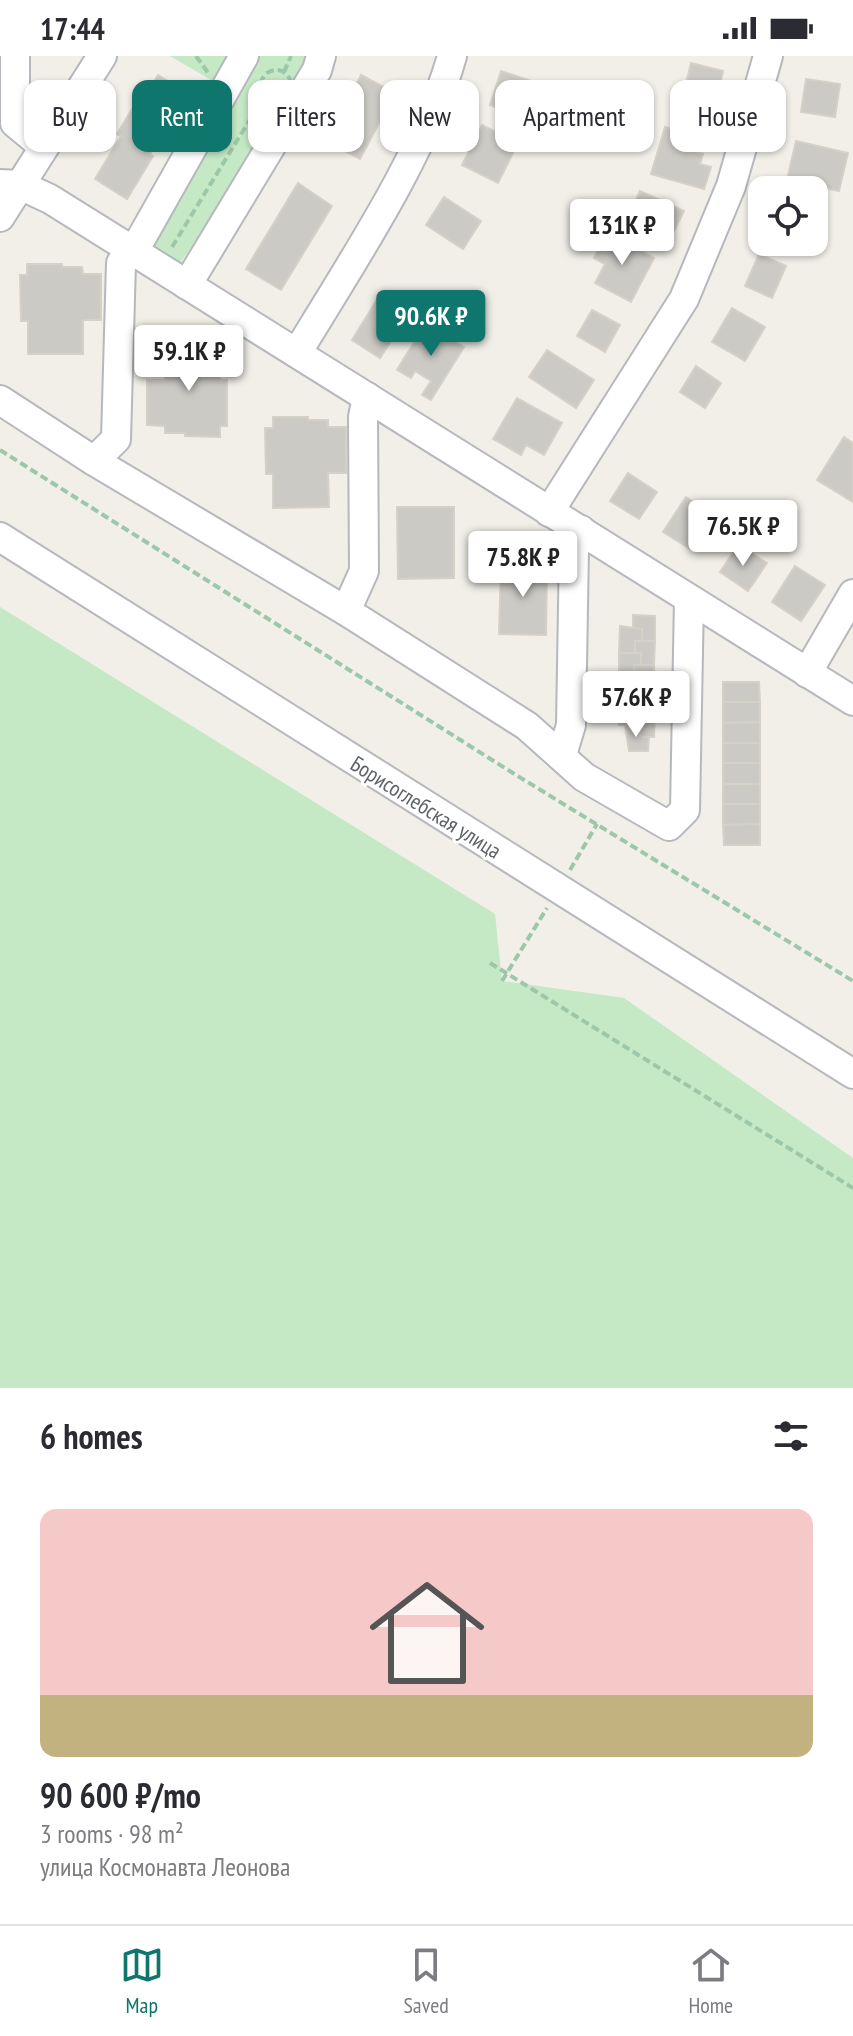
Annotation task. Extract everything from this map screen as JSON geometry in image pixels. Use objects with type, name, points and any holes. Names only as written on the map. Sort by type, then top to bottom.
[{"type":"street","points":[[15,56],[15,123],[24,130]]},
{"type":"street","points":[[87,80],[102,56]]},
{"type":"street","points":[[94,461],[116,439],[121,263],[134,251],[244,56]]},
{"type":"street","points":[[187,285],[267,157],[317,70],[321,56]]},
{"type":"street","points":[[297,353],[405,166],[443,91],[452,56]]},
{"type":"street","points":[[549,512],[684,299],[731,186],[768,56]]},
{"type":"street","points":[[0,217],[10,184],[39,152]]},
{"type":"street","points":[[10,184],[50,199],[853,701]]},
{"type":"street","points":[[346,611],[364,571],[363,417],[367,397]]},
{"type":"street","points":[[0,400],[94,461],[346,611],[527,726],[584,777],[669,826],[685,810],[689,599]]},
{"type":"street","points":[[562,755],[571,725],[574,547],[581,530]]},
{"type":"street","name":"Борисоглебская улица","points":[[0,537],[853,1074]]},
{"type":"street","points":[[807,673],[853,594]]},
{"type":"path","points":[[284,72],[291,56]]},
{"type":"path","points":[[284,72],[290,80]]},
{"type":"path","points":[[263,80],[266,73],[284,72]]},
{"type":"path","points":[[160,267],[248,123]]},
{"type":"path","points":[[0,450],[516,775],[853,981]]},
{"type":"path","points":[[490,963],[853,1188]]},
{"type":"green space","points":[[170,56],[310,56],[302,80],[248,80],[248,152],[254,152],[177,268],[144,245],[197,152],[232,152],[232,80],[211,80]]},
{"type":"green space","points":[[0,607],[495,914],[502,981],[624,998],[853,1158],[853,1388],[0,1388]]},
{"type":"building","points":[[691,63],[723,71],[721,80],[687,80]]},
{"type":"building","points":[[501,71],[528,80],[498,80]]},
{"type":"building","points":[[361,75],[380,85],[380,121],[364,151],[364,80],[358,80]]},
{"type":"building","points":[[806,79],[840,84],[835,117],[801,112]]},
{"type":"building","points":[[495,90],[495,107],[490,105]]},
{"type":"building","points":[[132,109],[132,152],[151,152],[153,156],[127,199],[95,179],[111,152],[116,152],[121,136],[117,134]]},
{"type":"building","points":[[482,125],[495,132],[495,152],[514,152],[498,183],[462,165],[468,152],[479,152]]},
{"type":"building","points":[[665,127],[670,128],[670,152],[703,154],[700,164],[711,167],[704,189],[651,174]]},
{"type":"building","points":[[796,141],[848,153],[839,191],[828,189],[828,176],[788,176]]},
{"type":"building","points":[[347,152],[364,152],[360,159]]},
{"type":"building","points":[[298,183],[332,206],[281,290],[246,269]]},
{"type":"building","points":[[640,191],[684,211],[669,241],[626,221]]},
{"type":"building","points":[[444,197],[481,221],[463,249],[426,225]]},
{"type":"building","points":[[607,233],[654,258],[631,302],[595,283],[605,264],[594,258]]},
{"type":"building","points":[[758,256],[786,266],[772,298],[745,286]]},
{"type":"building","points":[[27,264],[62,264],[62,267],[82,267],[83,274],[101,274],[101,320],[83,320],[83,354],[28,354],[28,321],[21,321],[20,275],[27,275]]},
{"type":"building","points":[[378,298],[407,316],[380,358],[352,340]]},
{"type":"building","points":[[732,308],[765,327],[745,361],[712,342]]},
{"type":"building","points":[[592,310],[620,325],[605,352],[577,336]]},
{"type":"building","points":[[426,323],[464,347],[431,400],[422,395],[431,381],[415,371],[411,378],[397,370]]},
{"type":"building","points":[[165,346],[220,346],[220,380],[227,380],[227,426],[220,426],[220,437],[165,433],[165,426],[147,425],[147,380],[165,380]]},
{"type":"building","points":[[547,350],[594,380],[576,408],[529,377]]},
{"type":"building","points":[[696,366],[721,383],[705,408],[680,392]]},
{"type":"building","points":[[517,398],[562,423],[544,455],[526,445],[521,455],[493,439]]},
{"type":"building","points":[[273,417],[308,417],[308,420],[328,420],[328,427],[346,427],[346,473],[328,473],[329,507],[273,508],[273,474],[266,474],[265,428],[273,428]]},
{"type":"building","points":[[844,437],[853,443],[853,502],[817,480]]},
{"type":"building","points":[[628,473],[657,492],[639,519],[610,501]]},
{"type":"building","points":[[686,497],[713,515],[690,549],[663,532]]},
{"type":"building","points":[[397,507],[454,507],[454,578],[398,579]]},
{"type":"building","points":[[738,545],[767,563],[748,591],[720,572]]},
{"type":"building","points":[[501,562],[547,564],[546,635],[499,634]]},
{"type":"building","points":[[795,566],[825,585],[801,621],[772,602]]},
{"type":"building","points":[[633,615],[655,616],[655,641],[642,641],[642,629],[633,629]]},
{"type":"building","points":[[620,626],[642,629],[642,641],[635,641],[635,653],[619,653]]},
{"type":"building","points":[[635,641],[655,641],[654,665],[641,665],[641,653],[635,653]]},
{"type":"building","points":[[619,653],[641,653],[641,665],[634,665],[634,677],[619,677]]},
{"type":"building","points":[[634,665],[654,665],[654,689],[641,689],[641,677],[634,677]]},
{"type":"building","points":[[624,677],[641,677],[641,689],[647,689],[647,700],[624,700]]},
{"type":"building","points":[[723,682],[759,682],[760,702],[723,702]]},
{"type":"building","points":[[658,687],[658,714],[641,713],[641,700],[647,700],[647,689]]},
{"type":"building","points":[[624,700],[641,700],[641,713],[634,713],[634,725],[619,725],[619,705],[624,705]]},
{"type":"building","points":[[723,702],[760,702],[760,722],[723,723]]},
{"type":"building","points":[[634,713],[655,713],[654,737],[640,737],[640,725],[634,725]]},
{"type":"building","points":[[760,722],[760,743],[723,743],[723,723]]},
{"type":"building","points":[[625,725],[640,725],[640,737],[649,737],[648,751],[629,751]]},
{"type":"building","points":[[723,743],[760,743],[760,763],[723,763]]},
{"type":"building","points":[[723,763],[760,763],[760,784],[723,784]]},
{"type":"building","points":[[723,784],[760,784],[760,804],[723,804]]},
{"type":"building","points":[[723,804],[760,804],[760,824],[723,825]]},
{"type":"building","points":[[760,824],[760,845],[724,845],[723,825]]}]
